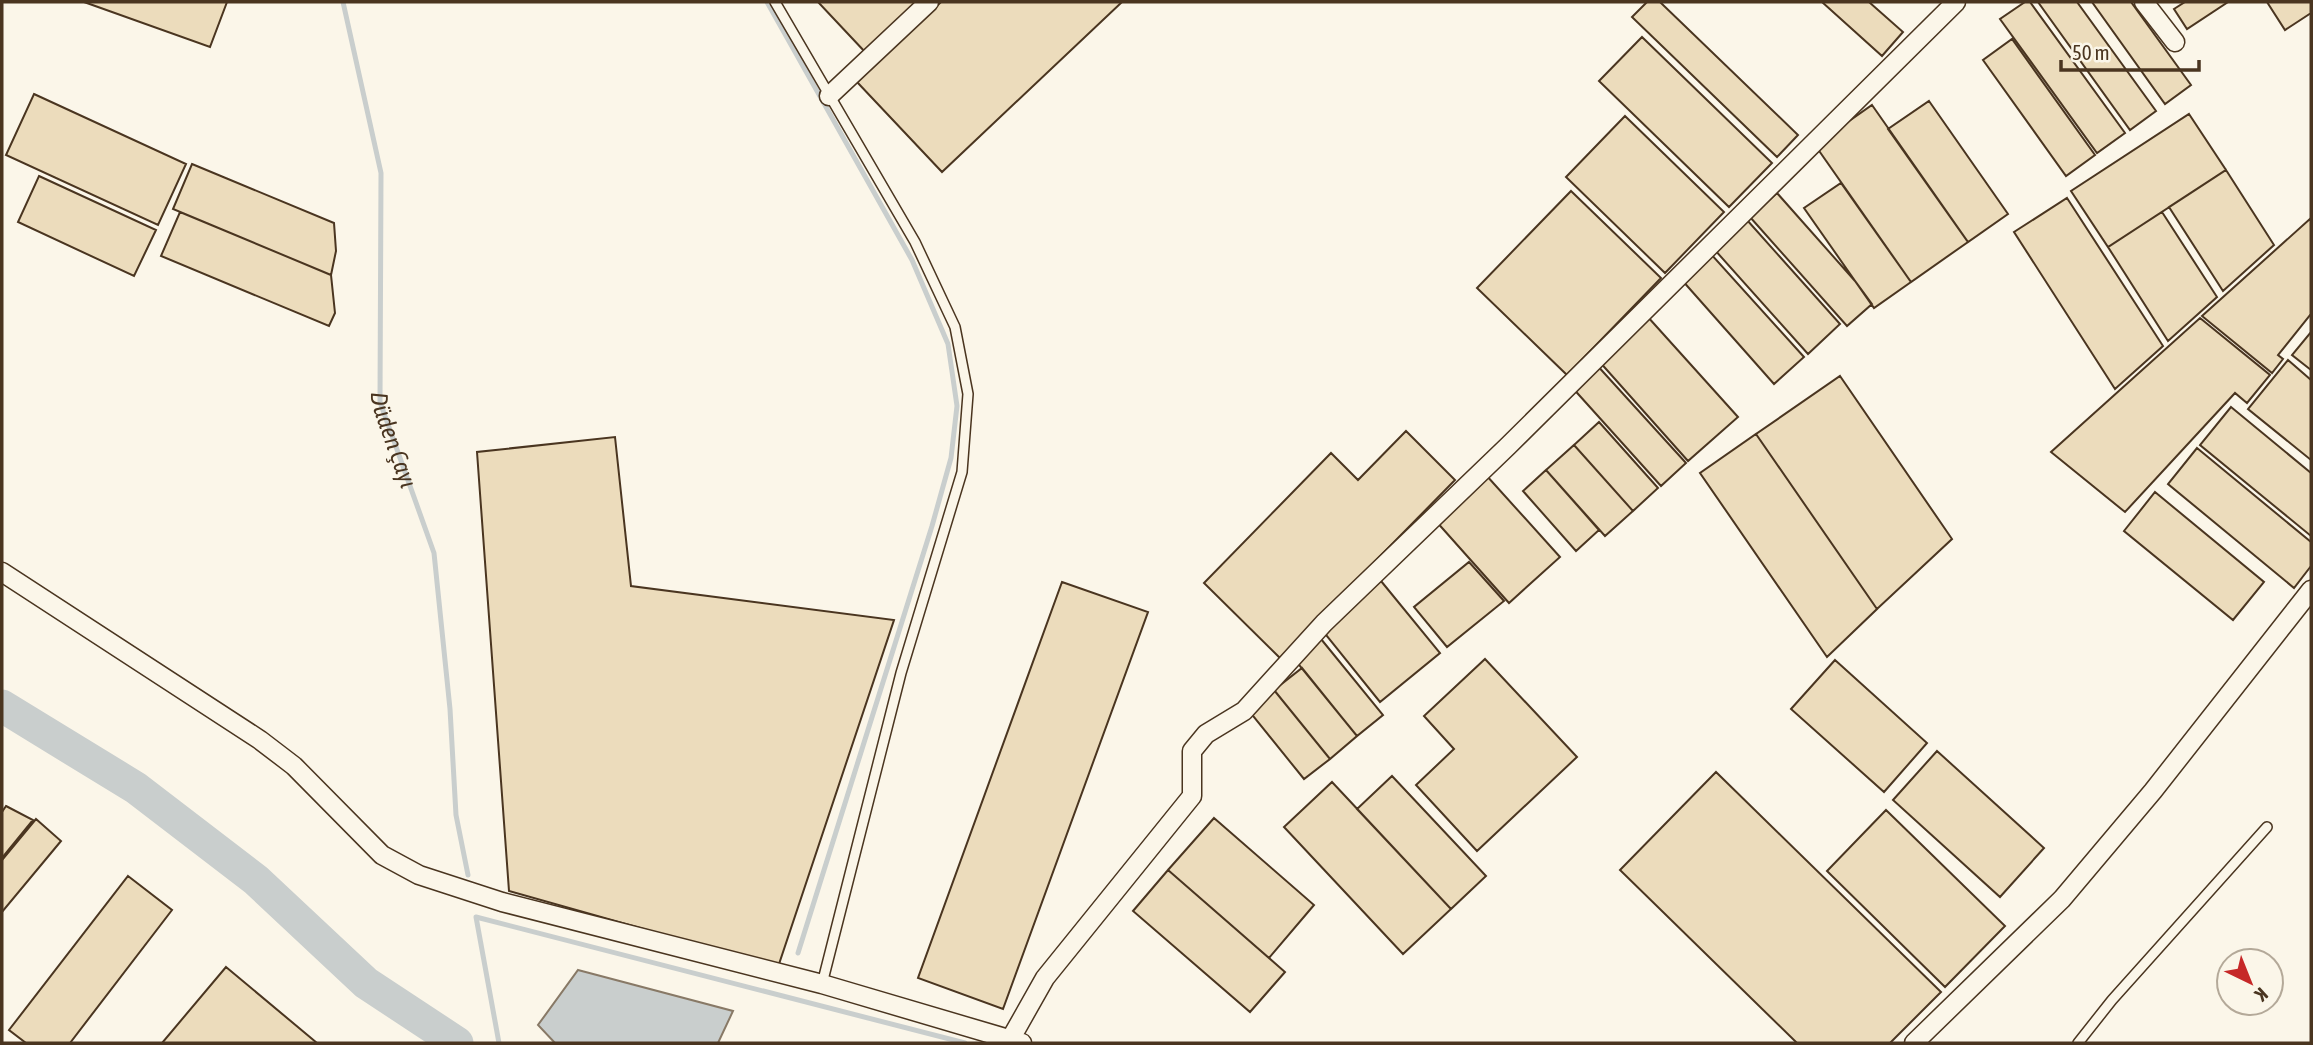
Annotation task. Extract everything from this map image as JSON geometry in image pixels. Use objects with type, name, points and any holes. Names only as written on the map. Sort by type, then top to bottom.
[{"type":"street","points":[[829,96],[929,2]]},
{"type":"street","points":[[2,572],[260,740],[294,766],[382,855],[419,874],[502,902],[822,984],[1016,1042],[1045,978],[1192,796],[1192,751],[1206,734],[1244,712],[1324,623],[1508,446],[1956,2]]},
{"type":"street","points":[[2144,2],[2175,42]]},
{"type":"street","points":[[1914,1043],[2062,899],[2153,791],[2311,590]]},
{"type":"lane","points":[[775,2],[915,242],[955,327],[968,394],[962,472],[901,673],[822,984]]},
{"type":"lane","points":[[2078,1043],[2112,1000],[2267,827]]},
{"type":"shaded area","points":[[578,970],[733,1011],[718,1043],[555,1043],[538,1025]]},
{"type":"building","points":[[84,2],[227,2],[210,47]]},
{"type":"building","points":[[818,2],[920,2],[866,53]]},
{"type":"building","points":[[941,2],[1122,2],[942,172],[857,82]]},
{"type":"building","points":[[1647,2],[1660,2],[1798,135],[1777,157],[1632,17]]},
{"type":"building","points":[[1822,2],[1869,2],[1903,32],[1882,56]]},
{"type":"building","points":[[2025,2],[2030,2],[2125,133],[2097,153],[2000,19]]},
{"type":"building","points":[[2038,2],[2077,2],[2156,111],[2130,130]]},
{"type":"building","points":[[2092,2],[2131,2],[2191,85],[2165,104]]},
{"type":"building","points":[[2185,2],[2228,2],[2187,29],[2174,9]]},
{"type":"building","points":[[2267,2],[2311,2],[2311,13],[2285,30]]},
{"type":"building","points":[[1642,37],[1772,163],[1729,207],[1599,81]]},
{"type":"building","points":[[2012,39],[2095,155],[2066,176],[1983,60]]},
{"type":"building","points":[[34,94],[186,164],[158,225],[6,155]]},
{"type":"building","points":[[1929,101],[2008,214],[1968,242],[1888,129]]},
{"type":"building","points":[[1872,105],[1968,242],[1911,282],[1815,145]]},
{"type":"building","points":[[2189,114],[2226,170],[2108,247],[2071,191]]},
{"type":"building","points":[[1625,116],[1724,212],[1665,273],[1566,177]]},
{"type":"building","points":[[192,164],[334,223],[336,251],[331,275],[173,209]]},
{"type":"building","points":[[2226,170],[2274,245],[2223,291],[2169,207]]},
{"type":"building","points":[[39,176],[156,230],[134,276],[18,222]]},
{"type":"building","points":[[1841,183],[1911,282],[1874,308],[1804,208]]},
{"type":"building","points":[[1571,191],[1661,278],[1567,375],[1477,288]]},
{"type":"building","points":[[1777,193],[1872,304],[1847,326],[1750,217]]},
{"type":"building","points":[[2067,198],[2163,346],[2115,389],[2014,232]]},
{"type":"building","points":[[180,212],[331,275],[335,313],[329,326],[161,256]]},
{"type":"building","points":[[2162,212],[2217,297],[2168,341],[2108,247]]},
{"type":"building","points":[[2311,218],[2311,314],[2278,355],[2283,359],[2272,373],[2202,316]]},
{"type":"building","points":[[1747,220],[1840,324],[1808,354],[1714,249]]},
{"type":"building","points":[[1710,253],[1804,357],[1774,384],[1681,279]]},
{"type":"building","points":[[1647,316],[1738,417],[1688,461],[1598,360]]},
{"type":"building","points":[[2200,318],[2270,375],[2247,403],[2235,393],[2125,512],[2051,452]]},
{"type":"building","points":[[2311,332],[2311,370],[2292,355]]},
{"type":"building","points":[[2288,360],[2311,380],[2311,460],[2248,409]]},
{"type":"building","points":[[1595,363],[1686,463],[1661,486],[1570,385]]},
{"type":"building","points":[[1840,376],[1952,539],[1877,609],[1756,434]]},
{"type":"building","points":[[2231,407],[2311,473],[2311,536],[2200,445]]},
{"type":"building","points":[[1599,422],[1658,488],[1633,511],[1574,445]]},
{"type":"building","points":[[1406,431],[1455,480],[1280,658],[1204,583],[1331,453],[1358,480]]},
{"type":"building","points":[[1756,434],[1877,609],[1827,657],[1700,473]]},
{"type":"building","points":[[615,437],[631,586],[894,620],[778,967],[509,891],[477,452]]},
{"type":"building","points":[[1574,445],[1633,511],[1605,536],[1546,470]]},
{"type":"building","points":[[2197,448],[2311,542],[2311,566],[2294,588],[2168,484]]},
{"type":"building","points":[[1546,470],[1599,530],[1576,551],[1523,491]]},
{"type":"building","points":[[1486,475],[1560,557],[1509,603],[1435,520]]},
{"type":"building","points":[[2155,492],[2264,582],[2233,620],[2124,531]]},
{"type":"building","points":[[1469,562],[1504,601],[1447,647],[1414,607]]},
{"type":"building","points":[[1381,581],[1440,653],[1380,702],[1322,630]]},
{"type":"building","points":[[1062,582],[1148,612],[1003,1009],[918,978]]},
{"type":"building","points":[[1321,639],[1383,715],[1357,736],[1295,660]]},
{"type":"building","points":[[1485,659],[1577,757],[1477,851],[1416,785],[1454,749],[1424,716]]},
{"type":"building","points":[[1835,660],[1927,743],[1884,792],[1791,709]]},
{"type":"building","points":[[1302,668],[1357,736],[1330,759],[1274,690]]},
{"type":"building","points":[[1274,690],[1330,759],[1304,779],[1249,711]]},
{"type":"building","points":[[1937,751],[2044,848],[2000,897],[1893,800]]},
{"type":"building","points":[[1716,772],[1941,992],[1890,1043],[1797,1043],[1620,870]]},
{"type":"building","points":[[1392,776],[1486,876],[1451,909],[1357,809]]},
{"type":"building","points":[[1332,782],[1451,909],[1403,954],[1284,827]]},
{"type":"building","points":[[6,806],[33,820],[2,858],[2,812]]},
{"type":"building","points":[[1886,810],[2005,926],[1945,987],[1827,871]]},
{"type":"building","points":[[1214,818],[1314,905],[1269,958],[1168,870]]},
{"type":"building","points":[[36,819],[61,841],[2,912],[2,860]]},
{"type":"building","points":[[1168,870],[1285,972],[1250,1012],[1133,911]]},
{"type":"building","points":[[128,876],[172,910],[70,1043],[26,1043],[9,1030]]},
{"type":"building","points":[[226,967],[317,1043],[162,1043]]},
{"type":"waterway","name":"Düden Çayı","points":[[343,2],[381,173],[380,402],[434,553],[450,709],[456,815],[468,875]]},
{"type":"waterway","points":[[767,2],[912,260],[948,344],[957,406],[951,458],[932,526],[798,953]]},
{"type":"waterway","name":"Düden Çayı","points":[[2,706],[136,788],[256,880],[366,983],[457,1043]]},
{"type":"waterway","points":[[499,1043],[476,917],[965,1043]]}]
